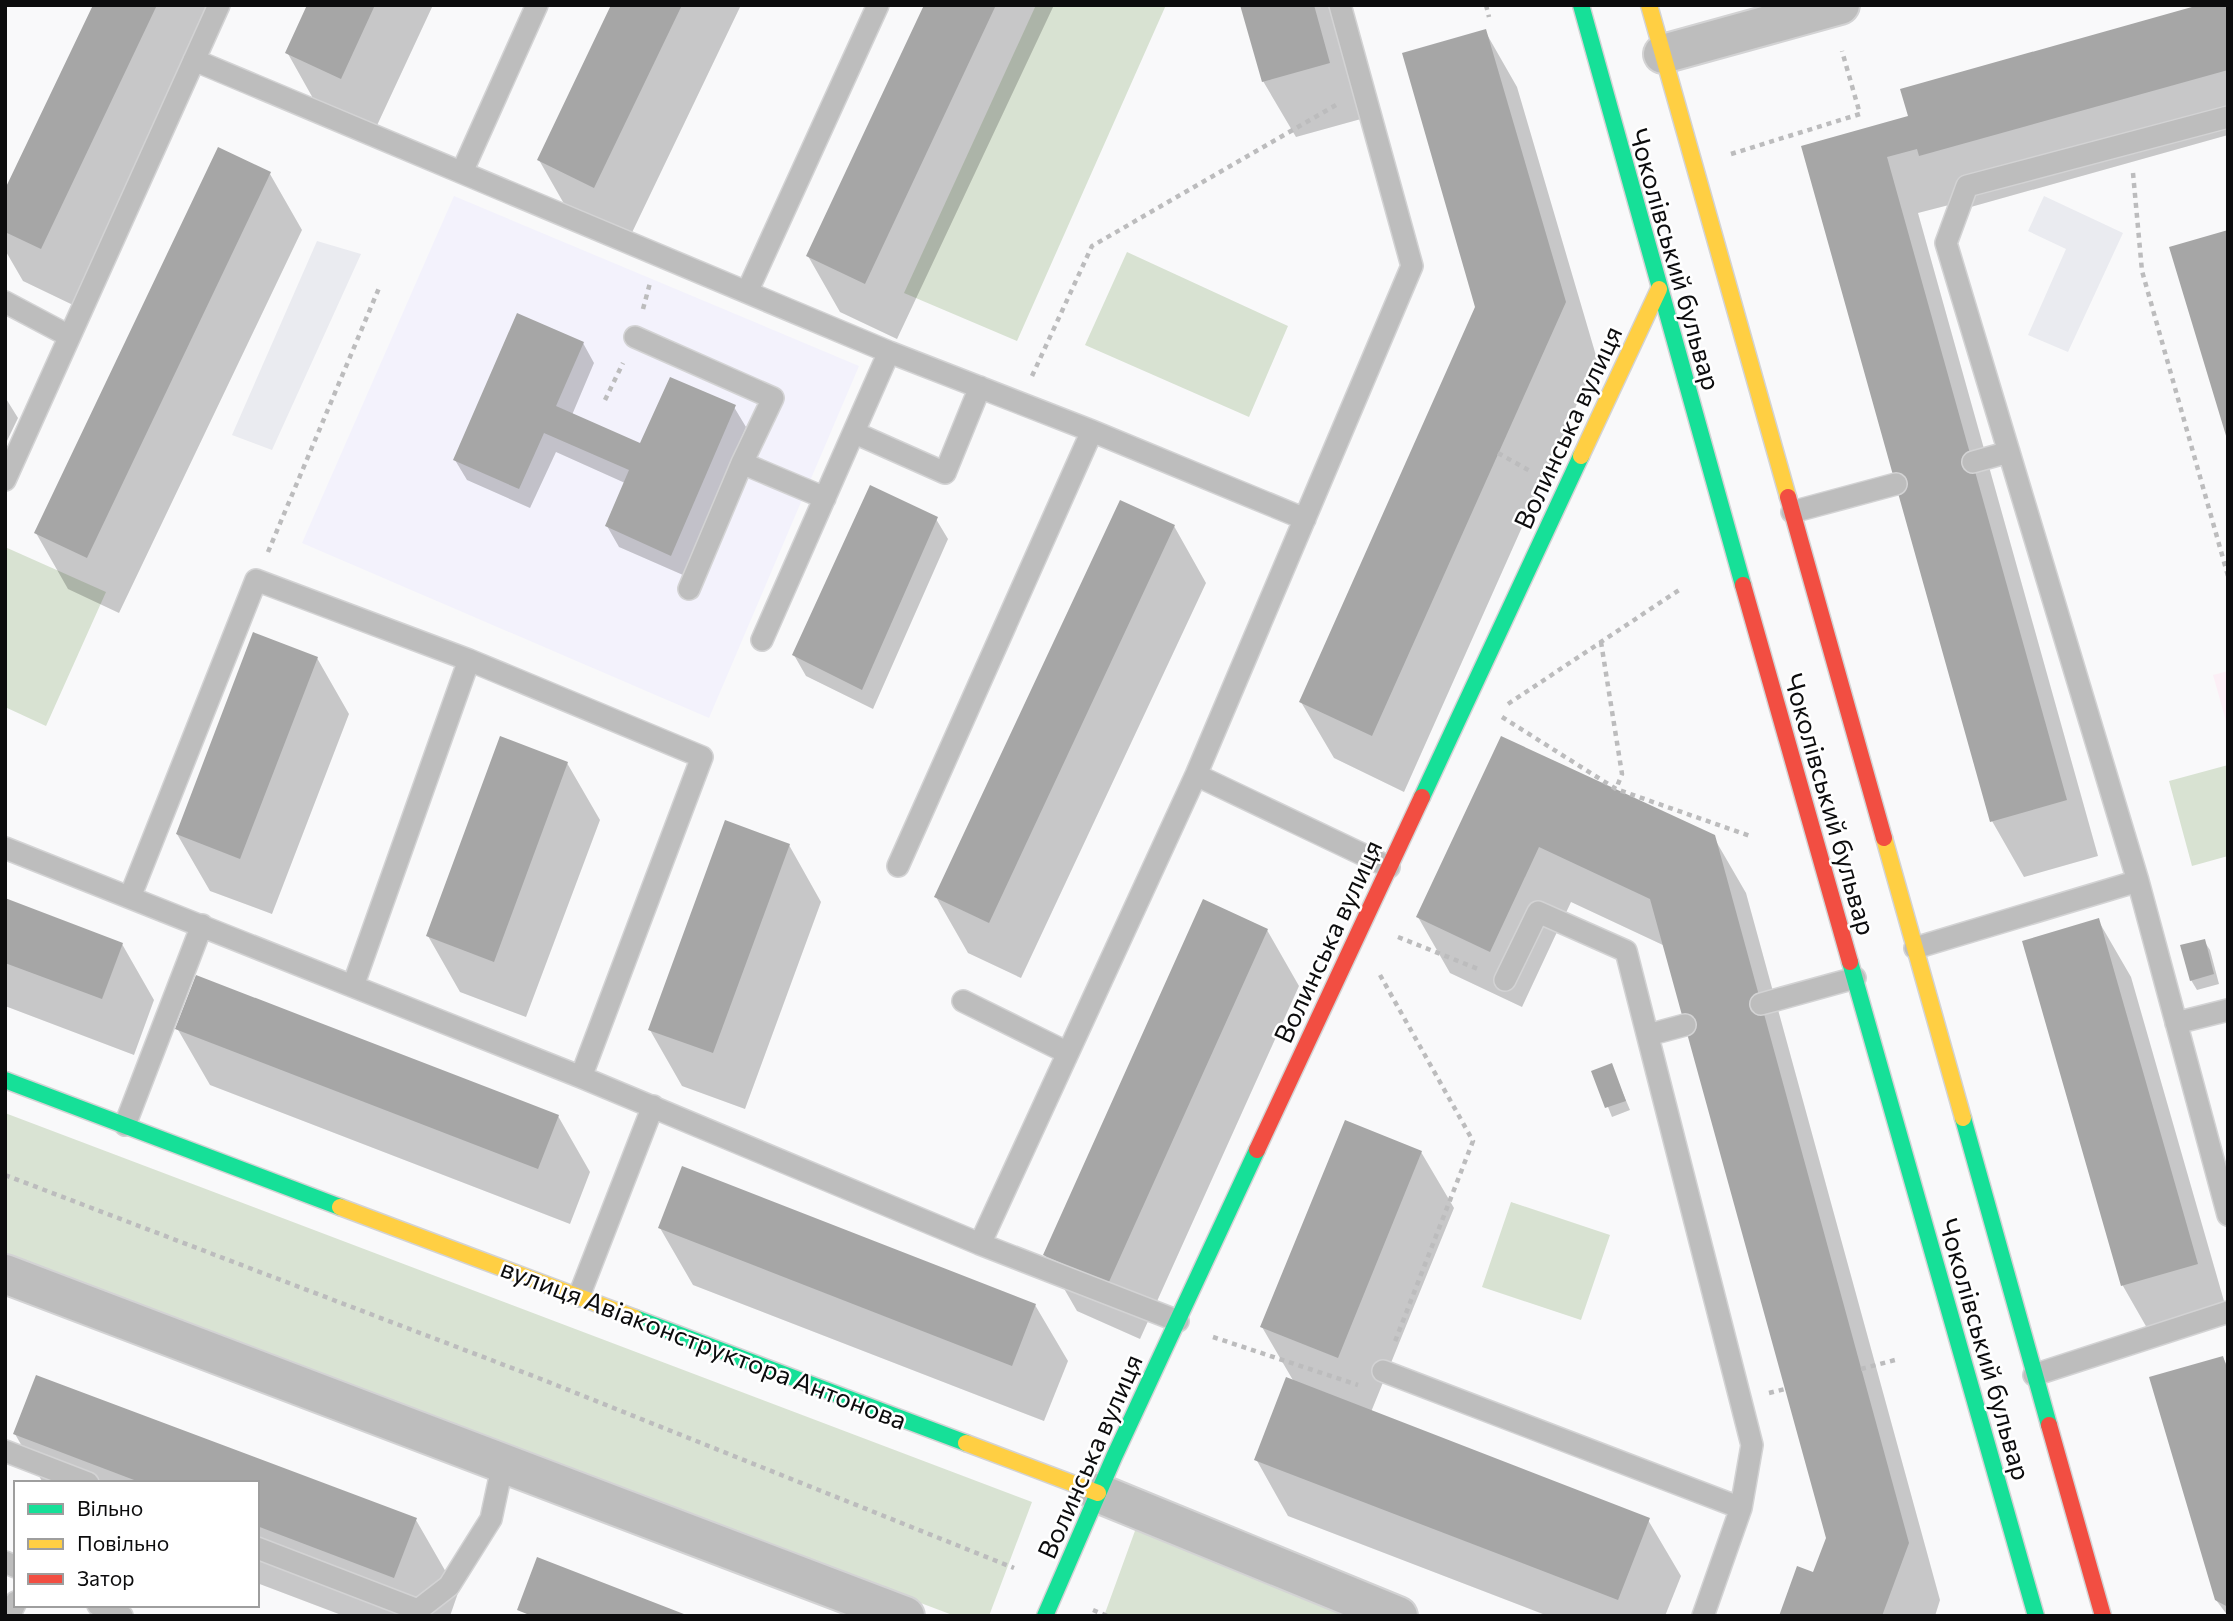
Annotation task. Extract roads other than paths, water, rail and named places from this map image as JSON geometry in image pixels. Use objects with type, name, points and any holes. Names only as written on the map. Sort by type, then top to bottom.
[{"type":"main road","name":"Чоколівський бульвар","points":[[1581,5],[1659,289],[2036,1616]]},
{"type":"main road","name":"Чоколівський бульвар","points":[[1649,5],[2104,1616]]},
{"type":"main road","name":"Волинська вулиця","points":[[1045,1616],[1098,1493],[1659,289]]},
{"type":"main road","name":"вулиця Авіаконструктора Антонова","points":[[5,1080],[1098,1493]]},
{"type":"street","points":[[1664,54],[1840,5]]},
{"type":"street","points":[[5,1274],[905,1616]]},
{"type":"street","name":"вулиця Авіаконструктора Антонова","points":[[1098,1493],[1398,1616]]},
{"type":"lane","points":[[5,480],[219,5]]},
{"type":"lane","points":[[462,172],[537,5]]},
{"type":"lane","points":[[747,292],[878,5]]},
{"type":"lane","points":[[980,1244],[1196,775],[1412,266],[1340,5]]},
{"type":"lane","points":[[194,60],[889,352],[1021,402],[1305,519]]},
{"type":"lane","points":[[2228,117],[1967,186],[1946,243],[2138,881],[2228,1215]]},
{"type":"lane","points":[[5,302],[69,336]]},
{"type":"lane","points":[[635,337],[772,398],[689,589]]},
{"type":"lane","points":[[762,640],[889,352]]},
{"type":"lane","points":[[855,433],[945,473],[980,387]]},
{"type":"lane","points":[[898,866],[1092,431]]},
{"type":"lane","points":[[1973,462],[2009,452]]},
{"type":"lane","points":[[742,463],[825,498]]},
{"type":"lane","points":[[1792,512],[1896,484]]},
{"type":"lane","points":[[130,897],[256,580],[469,660],[702,757],[581,1077]]},
{"type":"lane","points":[[353,986],[469,660]]},
{"type":"lane","points":[[1196,775],[1389,867]]},
{"type":"lane","points":[[5,848],[653,1106],[980,1244],[1178,1321]]},
{"type":"lane","points":[[1915,948],[2138,881]]},
{"type":"lane","points":[[1505,979],[1538,912],[1626,951],[1752,1445],[1741,1508],[1703,1616]]},
{"type":"lane","points":[[125,1125],[202,925]]},
{"type":"lane","points":[[1761,1004],[1855,978]]},
{"type":"lane","points":[[963,1001],[1068,1053]]},
{"type":"lane","points":[[2176,1023],[2228,1010]]},
{"type":"lane","points":[[1648,1035],[1685,1025]]},
{"type":"lane","points":[[579,1296],[653,1106]]},
{"type":"lane","points":[[2034,1375],[2228,1312]]},
{"type":"lane","points":[[1383,1371],[1741,1508]]},
{"type":"lane","points":[[5,1451],[83,1481]]},
{"type":"lane","points":[[259,1549],[420,1614],[449,1586],[491,1519],[503,1463]]},
{"type":"lane","points":[[102,1607],[122,1616]]}]
